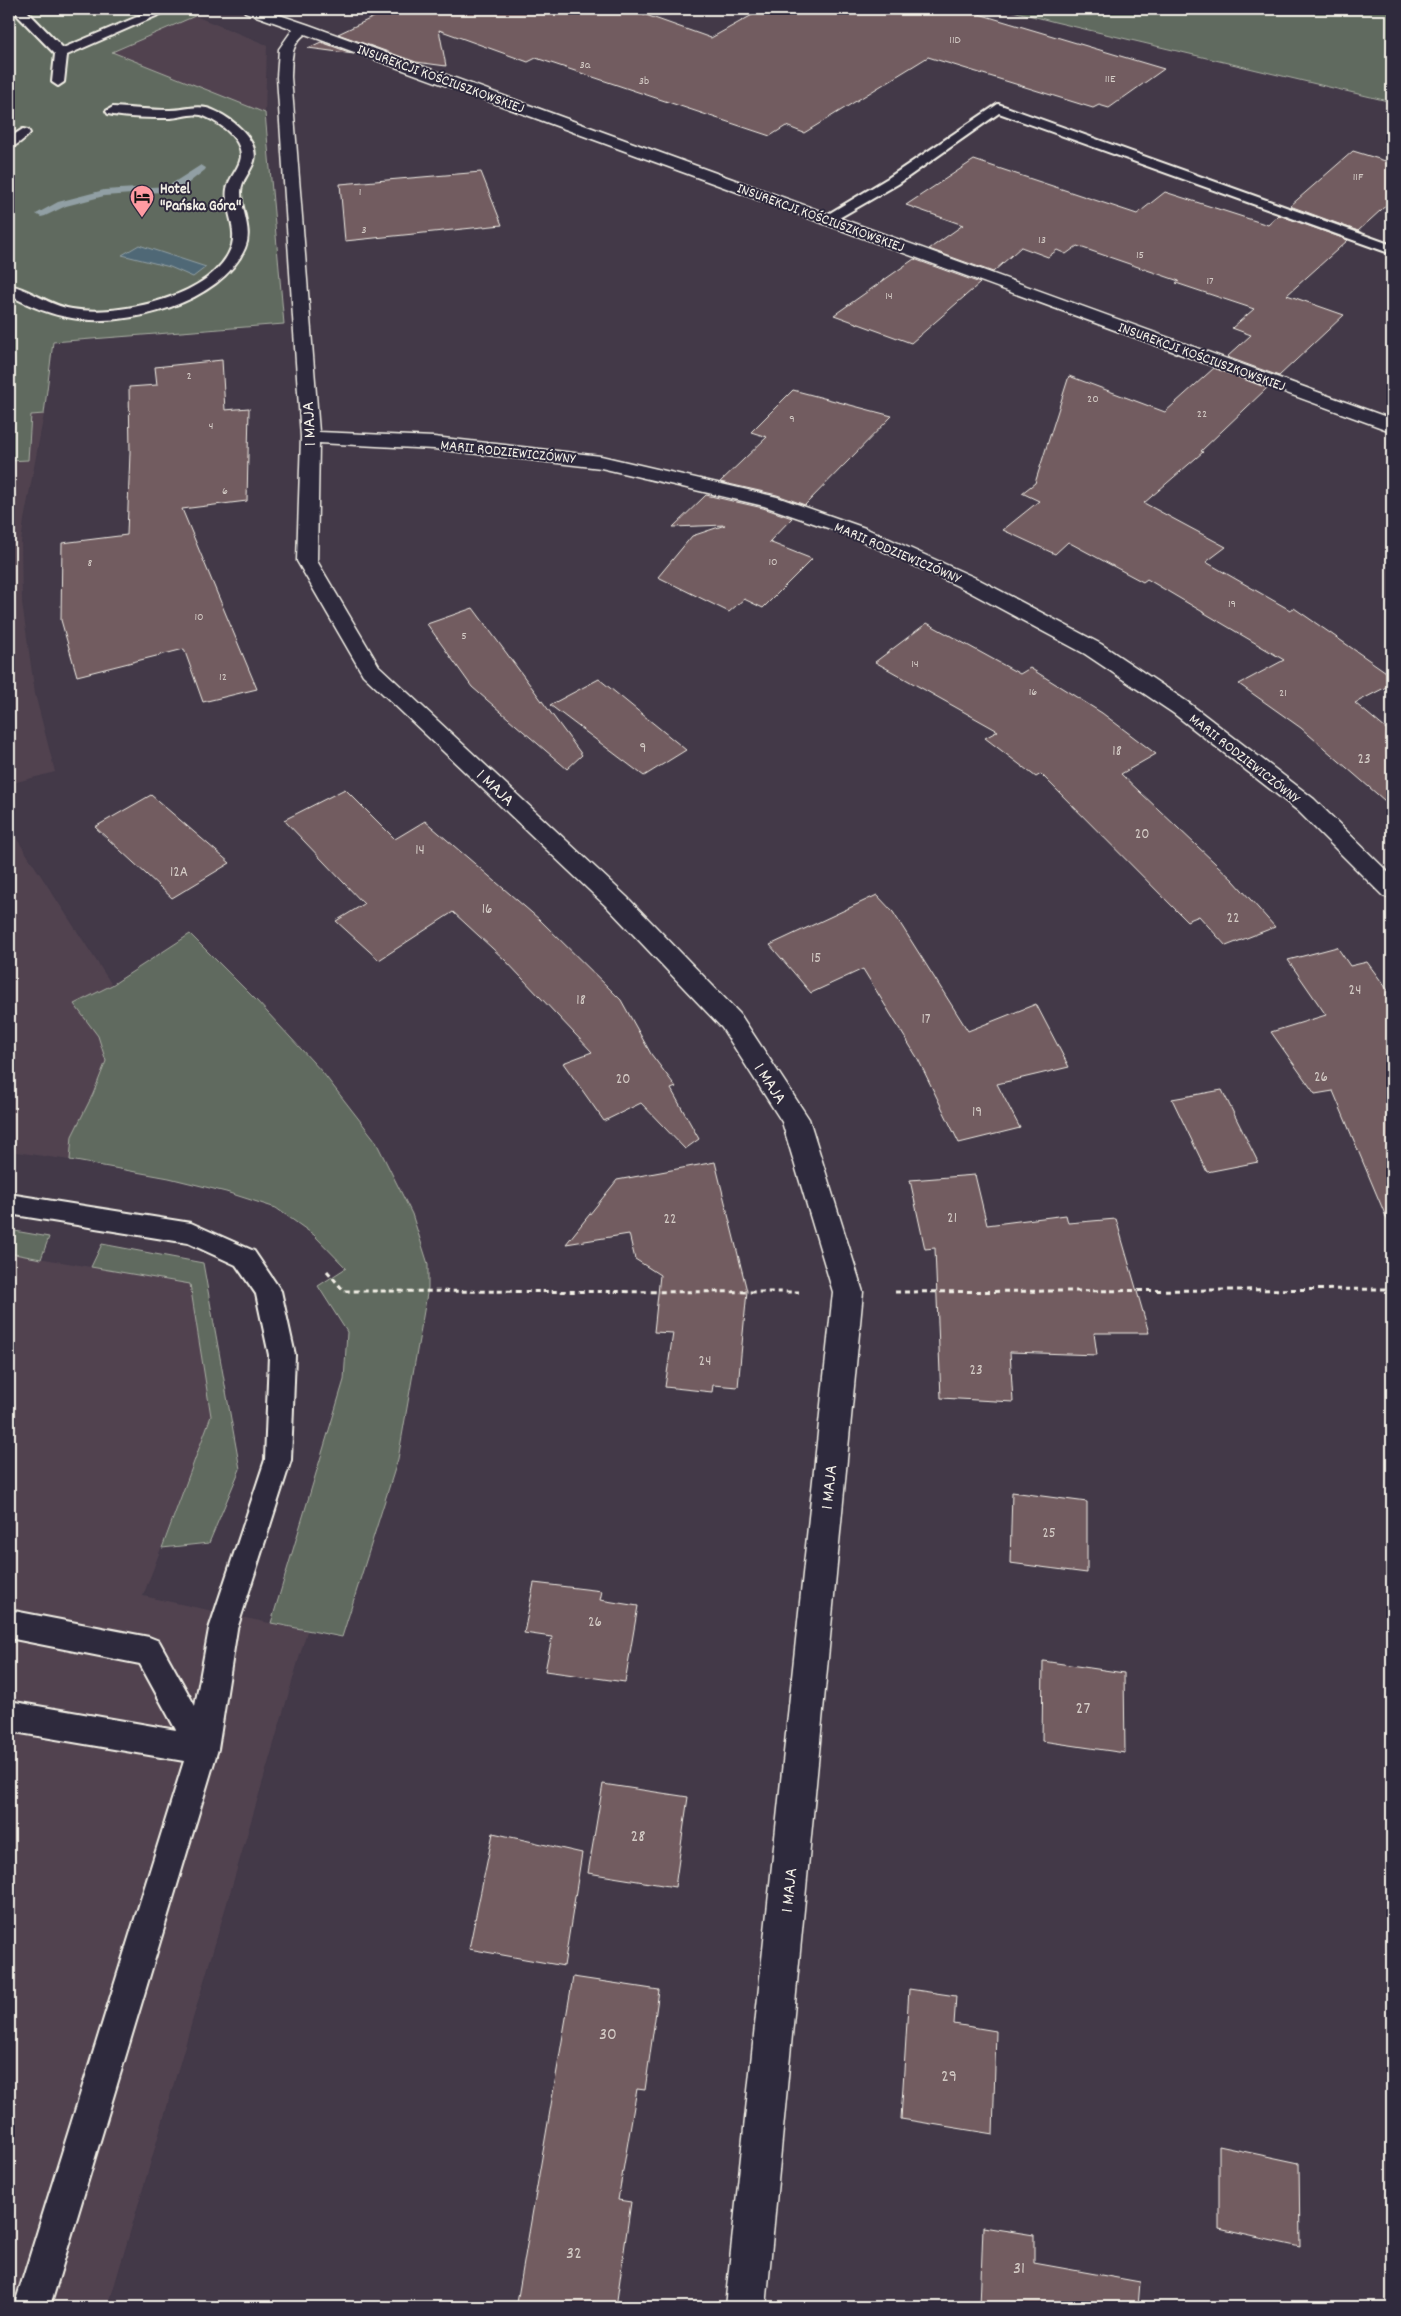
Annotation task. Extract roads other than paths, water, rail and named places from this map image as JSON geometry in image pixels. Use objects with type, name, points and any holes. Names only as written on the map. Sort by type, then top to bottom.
[{"type":"street","name":"INSUREKCJI KOŚCIUSZKOWSKIEJ","points":[[250,9],[1392,425]]},
{"type":"street","name":"1 MAJA","points":[[304,28],[291,37],[286,46],[284,76],[310,437],[307,560],[371,670],[618,903],[731,1021],[794,1120],[848,1292],[746,2307]]},
{"type":"street","name":"MARII RODZIEWICZÓWNY","points":[[310,437],[443,444],[601,462],[770,501],[858,532],[971,584],[1093,649],[1181,708],[1306,805],[1392,890]]},
{"type":"lane","points":[[24,9],[22,13],[61,53]]},
{"type":"lane","points":[[61,53],[166,9]]},
{"type":"lane","points":[[58,82],[61,53]]},
{"type":"lane","points":[[827,219],[846,210],[918,164],[998,108],[1392,250]]},
{"type":"lane","points":[[9,289],[43,306],[73,314],[121,314],[153,309],[179,298],[199,288],[232,261],[239,246],[241,231],[234,191],[238,179],[248,165],[248,149],[241,139],[228,125],[204,111],[170,114],[113,111]]},
{"type":"lane","points":[[9,144],[23,133]]},
{"type":"lane","points":[[9,1204],[191,1233],[246,1258],[268,1291],[282,1355],[278,1460],[223,1629],[202,1749],[32,2307]]},
{"type":"lane","points":[[9,1624],[150,1651],[202,1749]]},
{"type":"lane","points":[[9,1716],[202,1749]]},
{"type":"water","points":[[139,245],[206,267],[193,277],[170,267],[122,255]]},
{"type":"waterway","points":[[41,214],[62,204],[104,193],[170,189],[182,183],[201,168]]},
{"type":"place","name":"Hotel \"Pańska Góra\"","points":[[142,218]]}]
